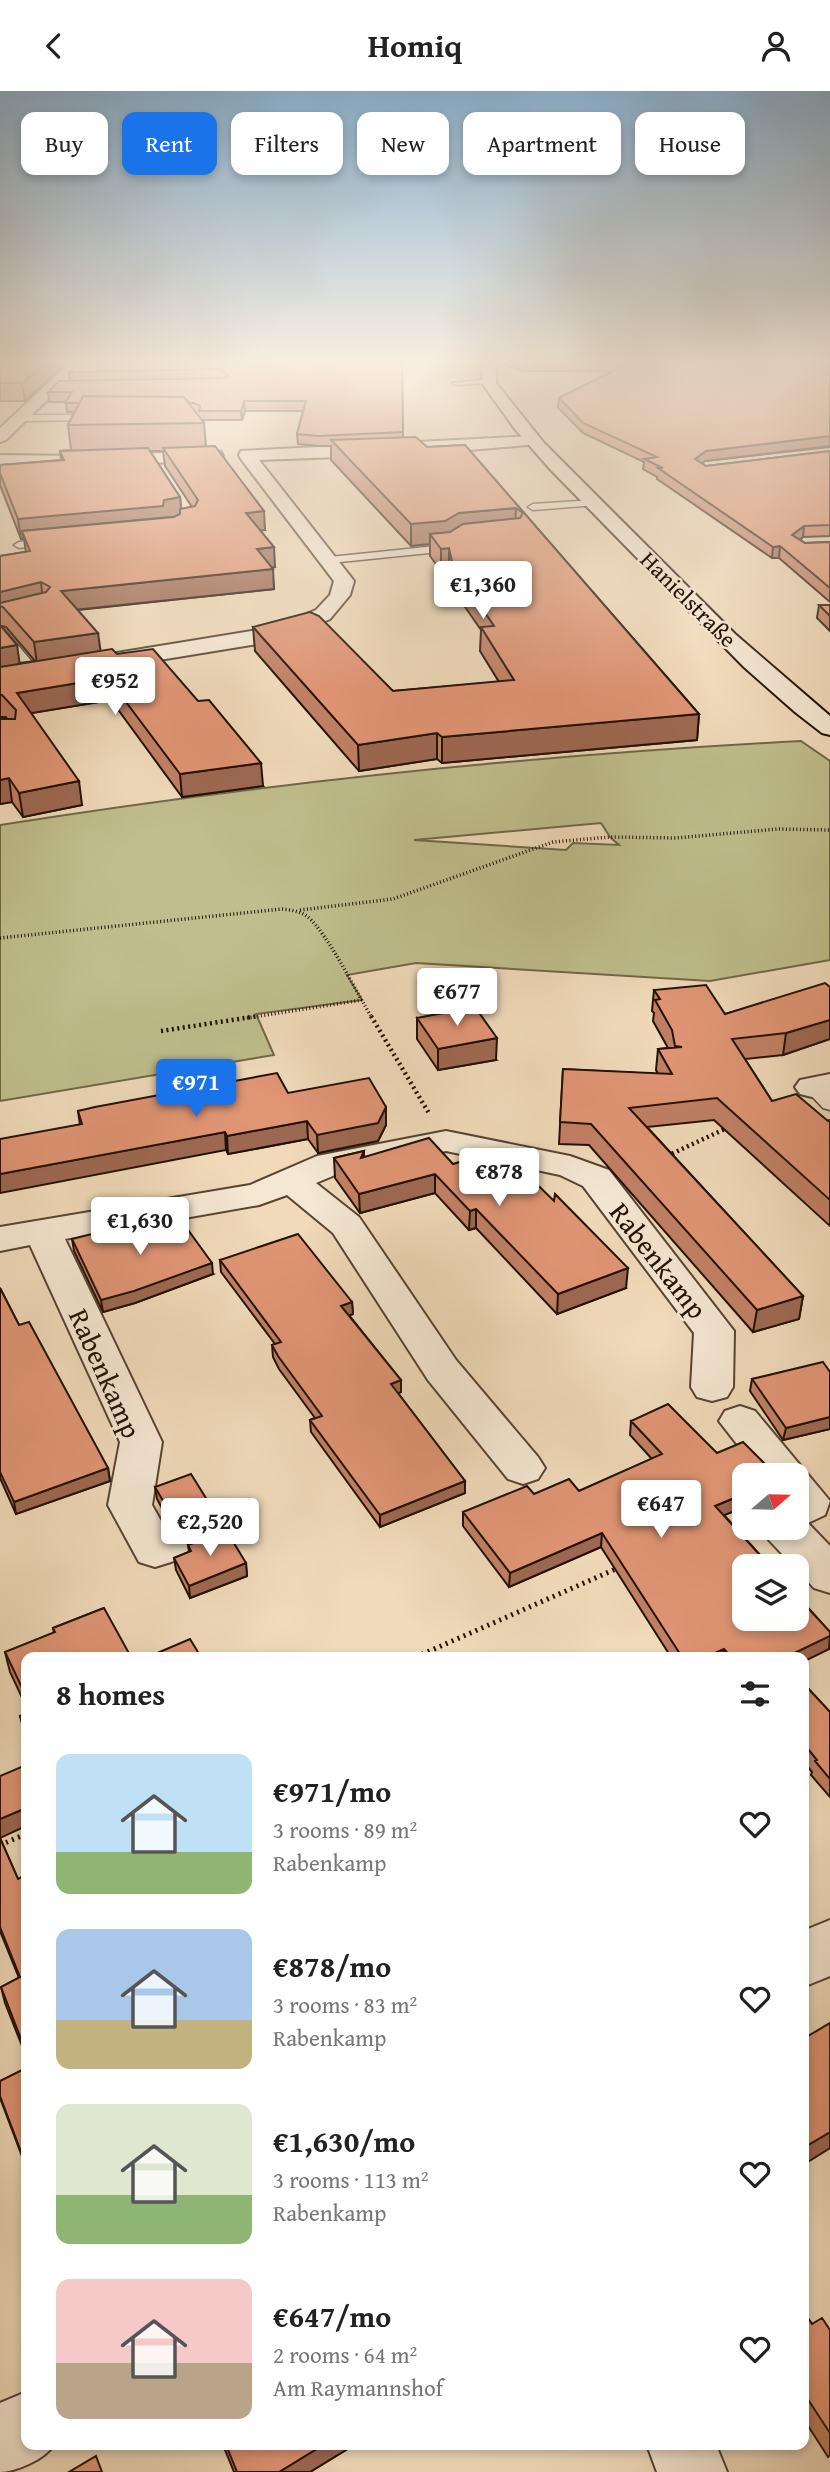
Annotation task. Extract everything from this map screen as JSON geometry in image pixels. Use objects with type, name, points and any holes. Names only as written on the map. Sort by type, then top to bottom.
[{"type":"street","points":[[0,679],[257,638],[328,618],[342,594],[344,581],[260,471]]},
{"type":"street","name":"Hanielstraße","points":[[563,471],[748,659],[797,703],[830,728]]},
{"type":"street","name":"Rabenkamp","points":[[0,1239],[259,1193],[330,1164],[446,1141],[570,1167],[596,1178],[713,1331],[712,1387]]},
{"type":"street","points":[[290,1180],[346,1225],[442,1370],[523,1468]]},
{"type":"street","name":"Rabenkamp","points":[[42,1230],[141,1442],[130,1505],[155,1550],[202,1532]]},
{"type":"street","points":[[740,1421],[776,1463]]},
{"type":"street","points":[[796,1540],[830,1575]]},
{"type":"street","points":[[809,1958],[830,1946]]},
{"type":"street","points":[[0,2441],[21,2429]]},
{"type":"street","points":[[684,2450],[692,2472]]},
{"type":"lane","points":[[533,507],[594,503]]},
{"type":"lane","points":[[330,560],[449,548],[459,540],[470,539]]},
{"type":"lane","points":[[19,545],[58,541]]},
{"type":"lane","points":[[0,631],[35,673]]},
{"type":"path","points":[[0,938],[150,921],[282,909],[298,910],[393,899],[553,842],[610,837],[676,838],[765,830],[830,830]]},
{"type":"path","points":[[298,910],[308,914],[320,931],[446,1141]]},
{"type":"path","points":[[161,1031],[362,1000]]},
{"type":"path","name":"Rabenkamp","points":[[596,1178],[638,1170],[737,1123]]},
{"type":"path","points":[[427,1652],[606,1572],[632,1564]]},
{"type":"path","points":[[0,1845],[21,1836]]},
{"type":"shaded area","points":[[801,741],[830,761],[830,960],[710,981],[416,963],[347,975],[362,1000],[256,1014],[274,1055],[0,1101],[0,825],[300,784],[500,763]],"holes":[[[601,823],[619,845],[573,843],[566,850],[414,840]]]},
{"type":"building","points":[[163,471],[180,497],[164,500],[163,506],[18,519],[0,473]]},
{"type":"building","points":[[179,471],[234,471],[264,511],[246,513],[274,547],[257,549],[273,569],[61,591],[98,633],[34,642],[0,606],[0,603],[46,592],[50,587],[41,582],[0,592],[0,556],[30,551],[22,531],[174,517],[180,514],[180,509],[195,506],[198,500]]},
{"type":"building","points":[[361,471],[488,471],[699,714],[442,737],[437,733],[358,745],[253,627],[310,612],[319,616],[393,691],[514,680],[481,627],[494,626],[453,566],[449,548],[441,549],[430,534],[450,532],[463,524],[520,518],[523,513],[516,508],[459,513],[445,521],[411,524]]},
{"type":"building","points":[[663,471],[830,471],[830,525],[804,526],[792,535],[805,543],[830,542],[830,588],[780,546],[773,547]]},
{"type":"building","points":[[819,605],[830,605],[830,616]]},
{"type":"building","points":[[0,625],[17,645],[0,648]]},
{"type":"building","points":[[112,649],[117,654],[153,649],[198,701],[209,700],[261,763],[180,774],[108,678],[17,693],[79,781],[19,793],[9,778],[0,780],[0,717],[15,719],[16,710],[0,695],[0,667]]},
{"type":"building","points":[[825,983],[830,987],[830,1020],[786,1033],[732,1039],[772,1101],[796,1094],[830,1120],[830,1200],[717,1098],[629,1108],[803,1296],[757,1310],[591,1124],[560,1122],[563,1069],[672,1074],[658,1049],[682,1047],[675,1046],[672,1030],[655,1000],[660,999],[654,990],[706,985],[725,1014]]},
{"type":"building","points":[[475,1007],[497,1038],[438,1049],[417,1018]]},
{"type":"building","points":[[277,1073],[288,1093],[369,1078],[386,1107],[378,1123],[317,1135],[307,1121],[227,1136],[225,1132],[0,1174],[0,1139],[82,1124],[78,1111]]},
{"type":"building","points":[[429,1138],[453,1164],[501,1149],[554,1201],[555,1194],[628,1268],[558,1294],[476,1209],[470,1211],[435,1174],[359,1194],[334,1158],[364,1151],[361,1158]]},
{"type":"building","points":[[178,1216],[212,1263],[101,1300],[72,1239],[104,1231],[107,1239]]},
{"type":"building","points":[[298,1234],[352,1302],[341,1306],[401,1380],[391,1384],[465,1481],[380,1515],[310,1420],[322,1416],[272,1345],[281,1342],[220,1260]]},
{"type":"building","points":[[0,1288],[19,1325],[29,1322],[108,1468],[14,1502],[0,1472]]},
{"type":"building","points":[[823,1362],[830,1372],[830,1417],[786,1428],[752,1379]]},
{"type":"building","points":[[668,1404],[717,1453],[743,1442],[764,1463],[732,1463],[732,1499],[715,1506],[732,1525],[732,1540],[746,1540],[759,1554],[732,1554],[732,1631],[809,1631],[809,1609],[830,1632],[830,1636],[796,1652],[727,1652],[724,1649],[717,1652],[679,1652],[602,1533],[510,1573],[463,1512],[527,1486],[534,1494],[569,1479],[579,1491],[662,1454],[631,1421]]},
{"type":"building","points":[[191,1474],[209,1503],[200,1500],[169,1511],[155,1487]]},
{"type":"building","points":[[223,1525],[246,1563],[189,1586],[174,1558],[191,1551],[188,1545],[218,1534]]},
{"type":"building","points":[[104,1608],[128,1652],[21,1652],[21,1686],[5,1652],[55,1632],[53,1628]]},
{"type":"building","points":[[190,1639],[198,1652],[160,1652]]},
{"type":"building","points":[[809,1689],[830,1711],[830,1779],[815,1761],[817,1760],[809,1750]]},
{"type":"building","points":[[21,1767],[21,1810],[0,1819],[0,1776]]},
{"type":"building","points":[[0,1838],[18,1879],[21,1878],[21,2039],[1,1987],[20,1977],[0,1927]]},
{"type":"building","points":[[830,2023],[830,2132],[809,2144],[809,2035]]},
{"type":"building","points":[[21,2070],[21,2152],[0,2096],[0,2081]]},
{"type":"building","points":[[822,2318],[830,2330],[830,2433],[809,2401],[809,2320],[812,2324]]},
{"type":"building","points":[[228,2450],[315,2450],[279,2472],[237,2472]]},
{"type":"building","points":[[96,2456],[102,2472],[69,2472]]}]
